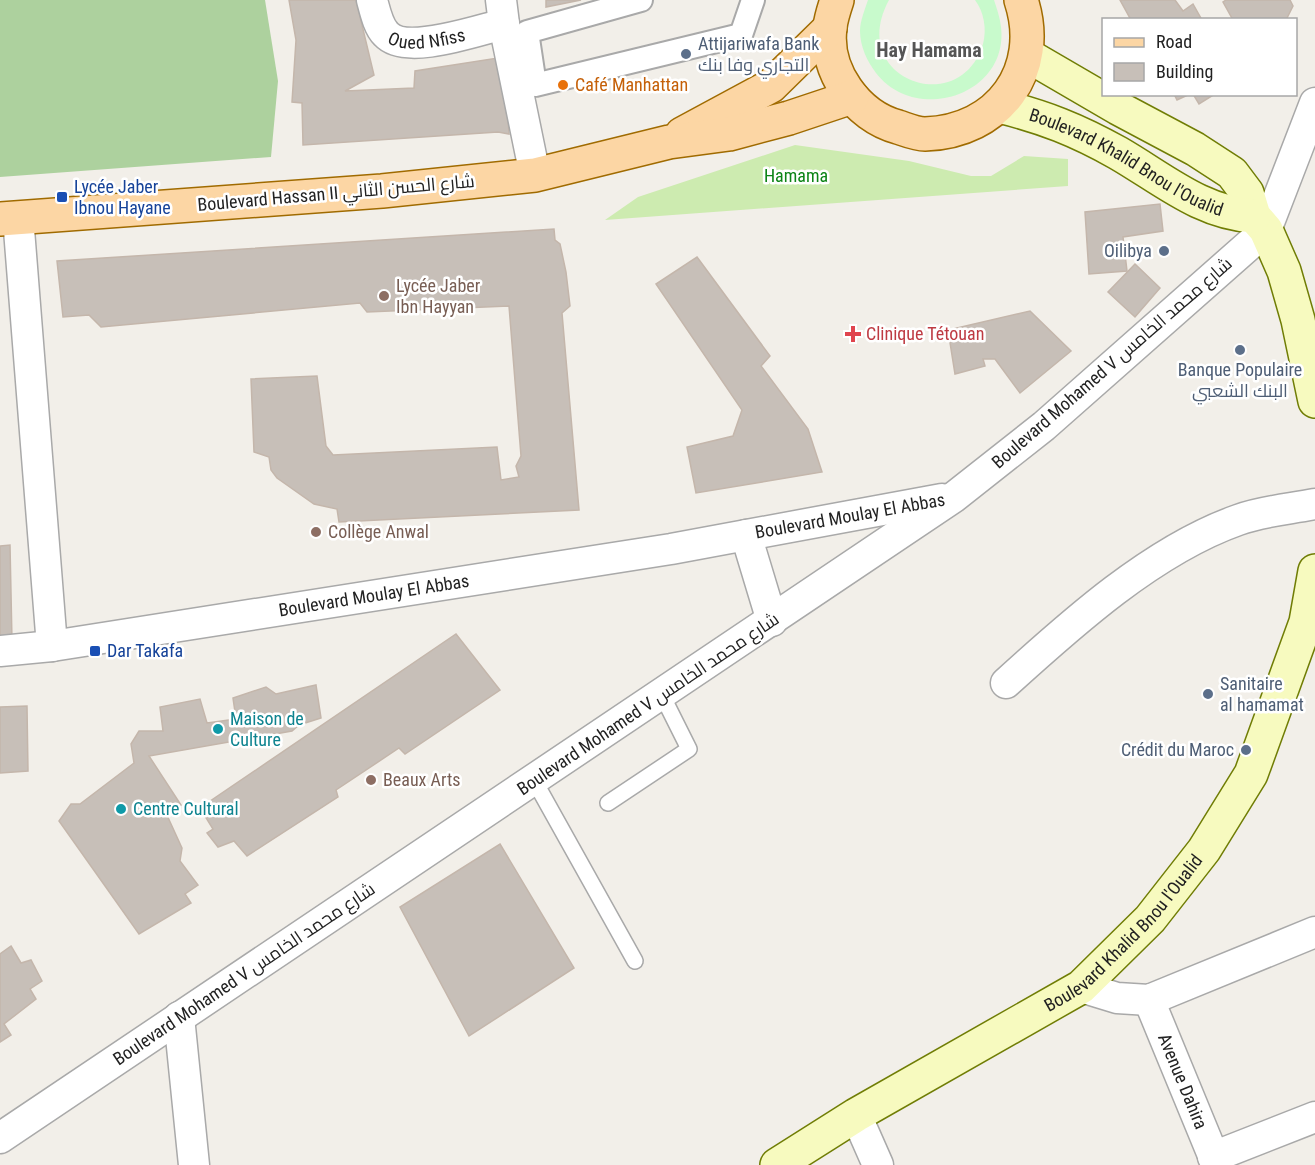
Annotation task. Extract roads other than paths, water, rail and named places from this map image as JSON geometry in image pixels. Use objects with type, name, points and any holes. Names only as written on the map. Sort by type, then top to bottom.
[{"type":"main road","points":[[833,14],[831,52],[838,76],[852,98],[883,123],[923,134],[964,128],[999,106],[1017,83],[1027,55],[1032,7]]},
{"type":"main road","name":"Boulevard Hassan II شارع الحسن الثاني","points":[[669,142],[771,86],[833,14]]},
{"type":"main road","name":"Boulevard Khalid Bnou l'Oualid","points":[[1027,55],[1118,108],[1195,149],[1232,173],[1247,193],[1306,324],[1315,401]]},
{"type":"main road","name":"Boulevard Hassan II شارع الحسن الثاني","points":[[9,218],[382,191],[535,175],[669,142],[729,134],[852,98]]},
{"type":"main road","name":"Boulevard Khalid Bnou l'Oualid","points":[[999,106],[1056,121],[1116,152],[1206,206],[1260,223]]},
{"type":"main road","name":"Boulevard Khalid Bnou l'Oualid","points":[[777,1165],[856,1114],[1081,987],[1150,919],[1204,850],[1251,774],[1306,622],[1315,571]]},
{"type":"street","name":"Oued Nfiss","points":[[372,0],[380,26],[387,36],[398,42],[414,44],[451,38],[502,12]]},
{"type":"street","points":[[641,0],[527,32],[535,85],[741,35],[753,0]]},
{"type":"street","points":[[502,12],[535,175]]},
{"type":"street","points":[[1260,223],[1315,103]]},
{"type":"street","points":[[9,218],[52,646]]},
{"type":"street","name":"Boulevard Mohamed V شارع محمد الخامس","points":[[0,1138],[954,497],[1044,426],[1260,223]]},
{"type":"street","name":"Boulevard Moulay El Abbas","points":[[0,651],[52,646],[746,535],[954,497]]},
{"type":"street","points":[[1006,683],[1060,634],[1150,566],[1239,520],[1315,504]]},
{"type":"street","name":"Boulevard Moulay El Abbas","points":[[746,535],[772,621]]},
{"type":"street","points":[[1081,987],[1117,998],[1149,1000],[1315,932]]},
{"type":"street","name":"Avenue Dahira","points":[[1149,1000],[1215,1161]]},
{"type":"street","points":[[179,1017],[194,1165]]},
{"type":"street","points":[[856,1114],[878,1165]]},
{"type":"street","points":[[1215,1161],[1315,1117]]},
{"type":"lane","points":[[608,803],[689,749],[662,695]]},
{"type":"lane","points":[[534,780],[635,961]]},
{"type":"place","name":"Attijariwafa Bank التجاري وفا بنك","points":[[686,54]]},
{"type":"place","name":"Café Manhattan","points":[[563,85]]},
{"type":"place","name":"Lycée Jaber Ibnou Hayane","points":[[62,197]]},
{"type":"place","name":"Oilibya","points":[[1164,251]]},
{"type":"place","name":"Lycée Jaber Ibn Hayyan","points":[[384,296]]},
{"type":"place","name":"Clinique Tétouan","points":[[853,334]]},
{"type":"place","name":"Banque Populaire البنك الشعبي","points":[[1240,350]]},
{"type":"place","name":"Collège Anwal","points":[[316,532]]},
{"type":"place","name":"Dar Takafa","points":[[95,651]]},
{"type":"place","name":"Sanitaire al hamamat","points":[[1208,694]]},
{"type":"place","name":"Maison de Culture","points":[[218,729]]},
{"type":"place","name":"Crédit du Maroc","points":[[1246,750]]},
{"type":"place","name":"Beaux Arts","points":[[371,780]]},
{"type":"place","name":"Centre Cultural","points":[[121,809]]},
{"type":"district","name":"Hay Hamama","points":[[929,50]]},
{"type":"park label","name":"Hamama","points":[[796,176]]}]
